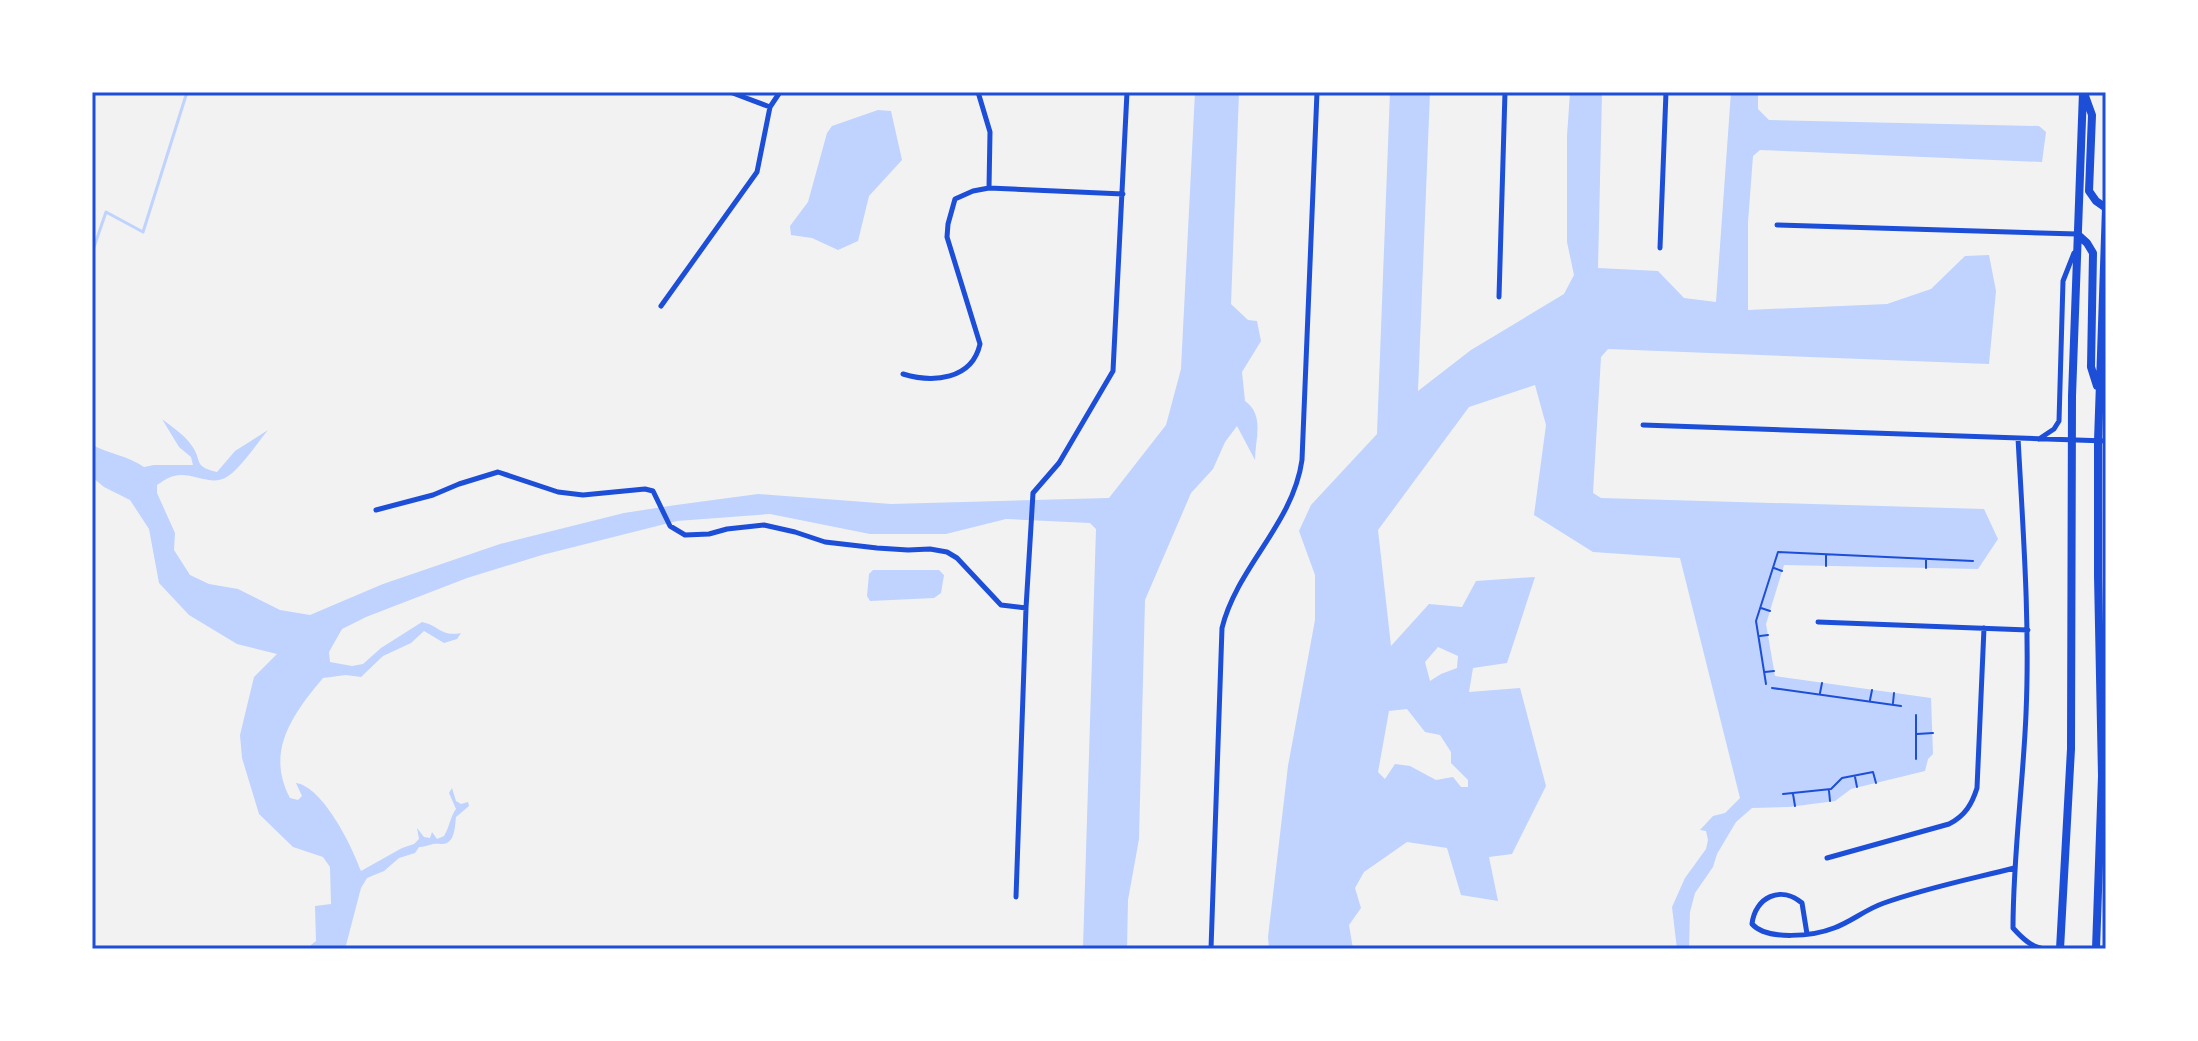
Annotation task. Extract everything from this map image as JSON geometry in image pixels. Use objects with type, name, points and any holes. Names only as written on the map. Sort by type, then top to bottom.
[{"type":"highway","points":[[2083,92],[2092,115],[2089,191],[2106,208],[2099,394],[2102,441],[2098,576],[2102,709],[2101,849],[2094,949]]},
{"type":"highway","points":[[2060,949],[2071,749],[2071,440],[2083,92]]},
{"type":"highway","points":[[2077,234],[2093,253],[2091,367],[2099,394]]},
{"type":"street","points":[[730,92],[770,107]]},
{"type":"street","points":[[661,306],[757,172],[770,107],[780,92]]},
{"type":"street","points":[[978,92],[990,132],[989,188]]},
{"type":"street","points":[[1016,897],[1029,528],[1033,493],[1059,463],[1113,371],[1127,92]]},
{"type":"street","points":[[1211,949],[1222,628],[1231,602],[1284,514],[1300,475],[1302,460],[1317,92]]},
{"type":"street","points":[[1499,297],[1505,92]]},
{"type":"street","points":[[1660,248],[1666,92]]},
{"type":"street","points":[[903,374],[920,379],[942,378],[967,368],[977,357],[980,344],[947,237],[955,199],[989,188],[1123,194]]},
{"type":"street","points":[[1777,225],[2077,234]]},
{"type":"street","points":[[2039,439],[2054,429],[2059,421],[2063,281],[2076,248]]},
{"type":"street","points":[[1643,425],[2102,441]]},
{"type":"street","points":[[2018,438],[2028,630],[2013,928],[2025,941],[2043,949]]},
{"type":"street","points":[[376,510],[433,495],[498,472],[558,492],[583,495],[645,489],[653,491],[670,526],[685,535],[764,525],[825,542],[947,552],[964,564],[1001,605],[1026,608]]},
{"type":"street","points":[[1818,622],[2028,630]]},
{"type":"street","points":[[1827,858],[1949,824],[1959,819],[1973,802],[1977,788],[1984,628]]},
{"type":"street","points":[[1807,934],[1802,903],[1790,894],[1776,893],[1769,897],[1753,916],[1752,924],[1764,934],[1807,934],[1823,932],[1882,904],[2014,868]]},
{"type":"street","points":[[2094,949],[2106,948]]},
{"type":"path","points":[[1766,684],[1756,621],[1778,552],[1973,561]]},
{"type":"path","points":[[1826,554],[1826,566]]},
{"type":"path","points":[[1926,559],[1926,568]]},
{"type":"path","points":[[1773,568],[1782,571]]},
{"type":"path","points":[[1760,608],[1770,611]]},
{"type":"path","points":[[1758,637],[1768,635]]},
{"type":"path","points":[[1764,672],[1774,671]]},
{"type":"path","points":[[1820,694],[1822,683]]},
{"type":"path","points":[[1772,688],[1901,706]]},
{"type":"path","points":[[1870,701],[1872,690]]},
{"type":"path","points":[[1892,704],[1894,693]]},
{"type":"path","points":[[1916,715],[1916,759]]},
{"type":"path","points":[[1916,734],[1933,733]]},
{"type":"path","points":[[1783,794],[1829,790],[1842,778],[1873,772],[1876,783]]},
{"type":"path","points":[[1855,776],[1857,787]]},
{"type":"path","points":[[1829,790],[1830,801]]},
{"type":"path","points":[[1793,793],[1795,806]]},
{"type":"water","points":[[1195,92],[1239,92],[1231,304],[1248,320],[1257,321],[1261,341],[1242,372],[1245,401],[1255,413],[1257,436],[1255,460],[1237,426],[1225,442],[1213,469],[1191,493],[1145,600],[1139,839],[1128,900],[1127,949],[1083,948],[1096,529],[1090,523],[1006,519],[946,534],[870,534],[770,514],[677,521],[542,555],[467,578],[342,629],[329,652],[330,662],[352,666],[363,664],[381,648],[422,622],[445,632],[461,633],[457,639],[444,643],[424,631],[411,643],[383,656],[361,677],[323,678],[302,705],[286,734],[280,764],[290,798],[298,800],[302,796],[296,783],[316,795],[344,833],[361,871],[414,844],[419,839],[417,828],[424,837],[430,838],[432,832],[437,839],[444,836],[456,809],[449,793],[452,788],[456,801],[461,804],[468,802],[469,806],[456,817],[450,841],[419,847],[415,853],[399,858],[384,871],[367,878],[361,888],[345,949],[306,949],[316,941],[315,906],[331,904],[330,867],[323,857],[293,847],[259,814],[242,758],[240,735],[254,677],[277,654],[237,644],[189,615],[159,583],[149,529],[130,500],[92,477],[92,445],[144,467],[193,465],[191,457],[179,447],[162,419],[189,442],[201,465],[217,472],[235,451],[268,430],[242,463],[225,478],[213,480],[174,476],[157,485],[157,493],[175,533],[174,550],[190,575],[209,584],[238,589],[280,610],[310,615],[383,584],[500,544],[624,513],[676,505],[758,494],[891,504],[1109,498],[1166,425],[1181,369]]},
{"type":"water","points":[[1390,92],[1430,92],[1418,391],[1471,350],[1564,294],[1574,275],[1567,242],[1570,92],[1602,92],[1598,268],[1658,271],[1684,298],[1716,302],[1731,92],[1758,92],[1758,109],[1769,120],[2039,126],[2046,132],[2042,162],[1760,150],[1753,156],[1748,222],[1748,310],[1887,304],[1931,289],[1965,256],[1989,255],[1996,291],[1989,364],[1608,349],[1601,357],[1593,493],[1601,498],[1984,509],[1998,539],[1978,569],[1784,565],[1766,624],[1775,676],[1931,698],[1933,754],[1925,771],[1851,789],[1835,801],[1752,808],[1736,822],[1713,867],[1695,893],[1690,912],[1689,949],[1677,949],[1672,907],[1685,878],[1706,849],[1706,831],[1700,830],[1713,816],[1725,813],[1740,798],[1680,558],[1593,552],[1534,515],[1546,425],[1535,385],[1469,407],[1378,530],[1391,646],[1429,604],[1462,607],[1476,581],[1535,577],[1507,663],[1473,668],[1469,692],[1520,688],[1546,786],[1512,854],[1489,857],[1498,901],[1461,895],[1447,848],[1407,842],[1364,872],[1355,888],[1361,908],[1349,925],[1353,949],[1269,949],[1288,766],[1315,620],[1315,575],[1299,531],[1311,505],[1377,434]],"holes":[[[1438,647],[1458,656],[1457,668],[1430,681],[1425,662]],[[1407,709],[1425,732],[1440,735],[1451,752],[1451,763],[1468,780],[1468,787],[1461,787],[1453,777],[1436,780],[1410,766],[1395,764],[1385,779],[1378,772],[1389,711]]]},
{"type":"water","points":[[878,110],[891,111],[902,160],[869,196],[858,241],[838,250],[812,238],[791,235],[790,226],[808,202],[827,133],[832,126]]},
{"type":"water","points":[[873,570],[939,570],[944,575],[941,593],[934,598],[870,601],[867,596],[869,574]]},
{"type":"waterway","points":[[92,246],[106,212],[143,232],[187,92]]}]
